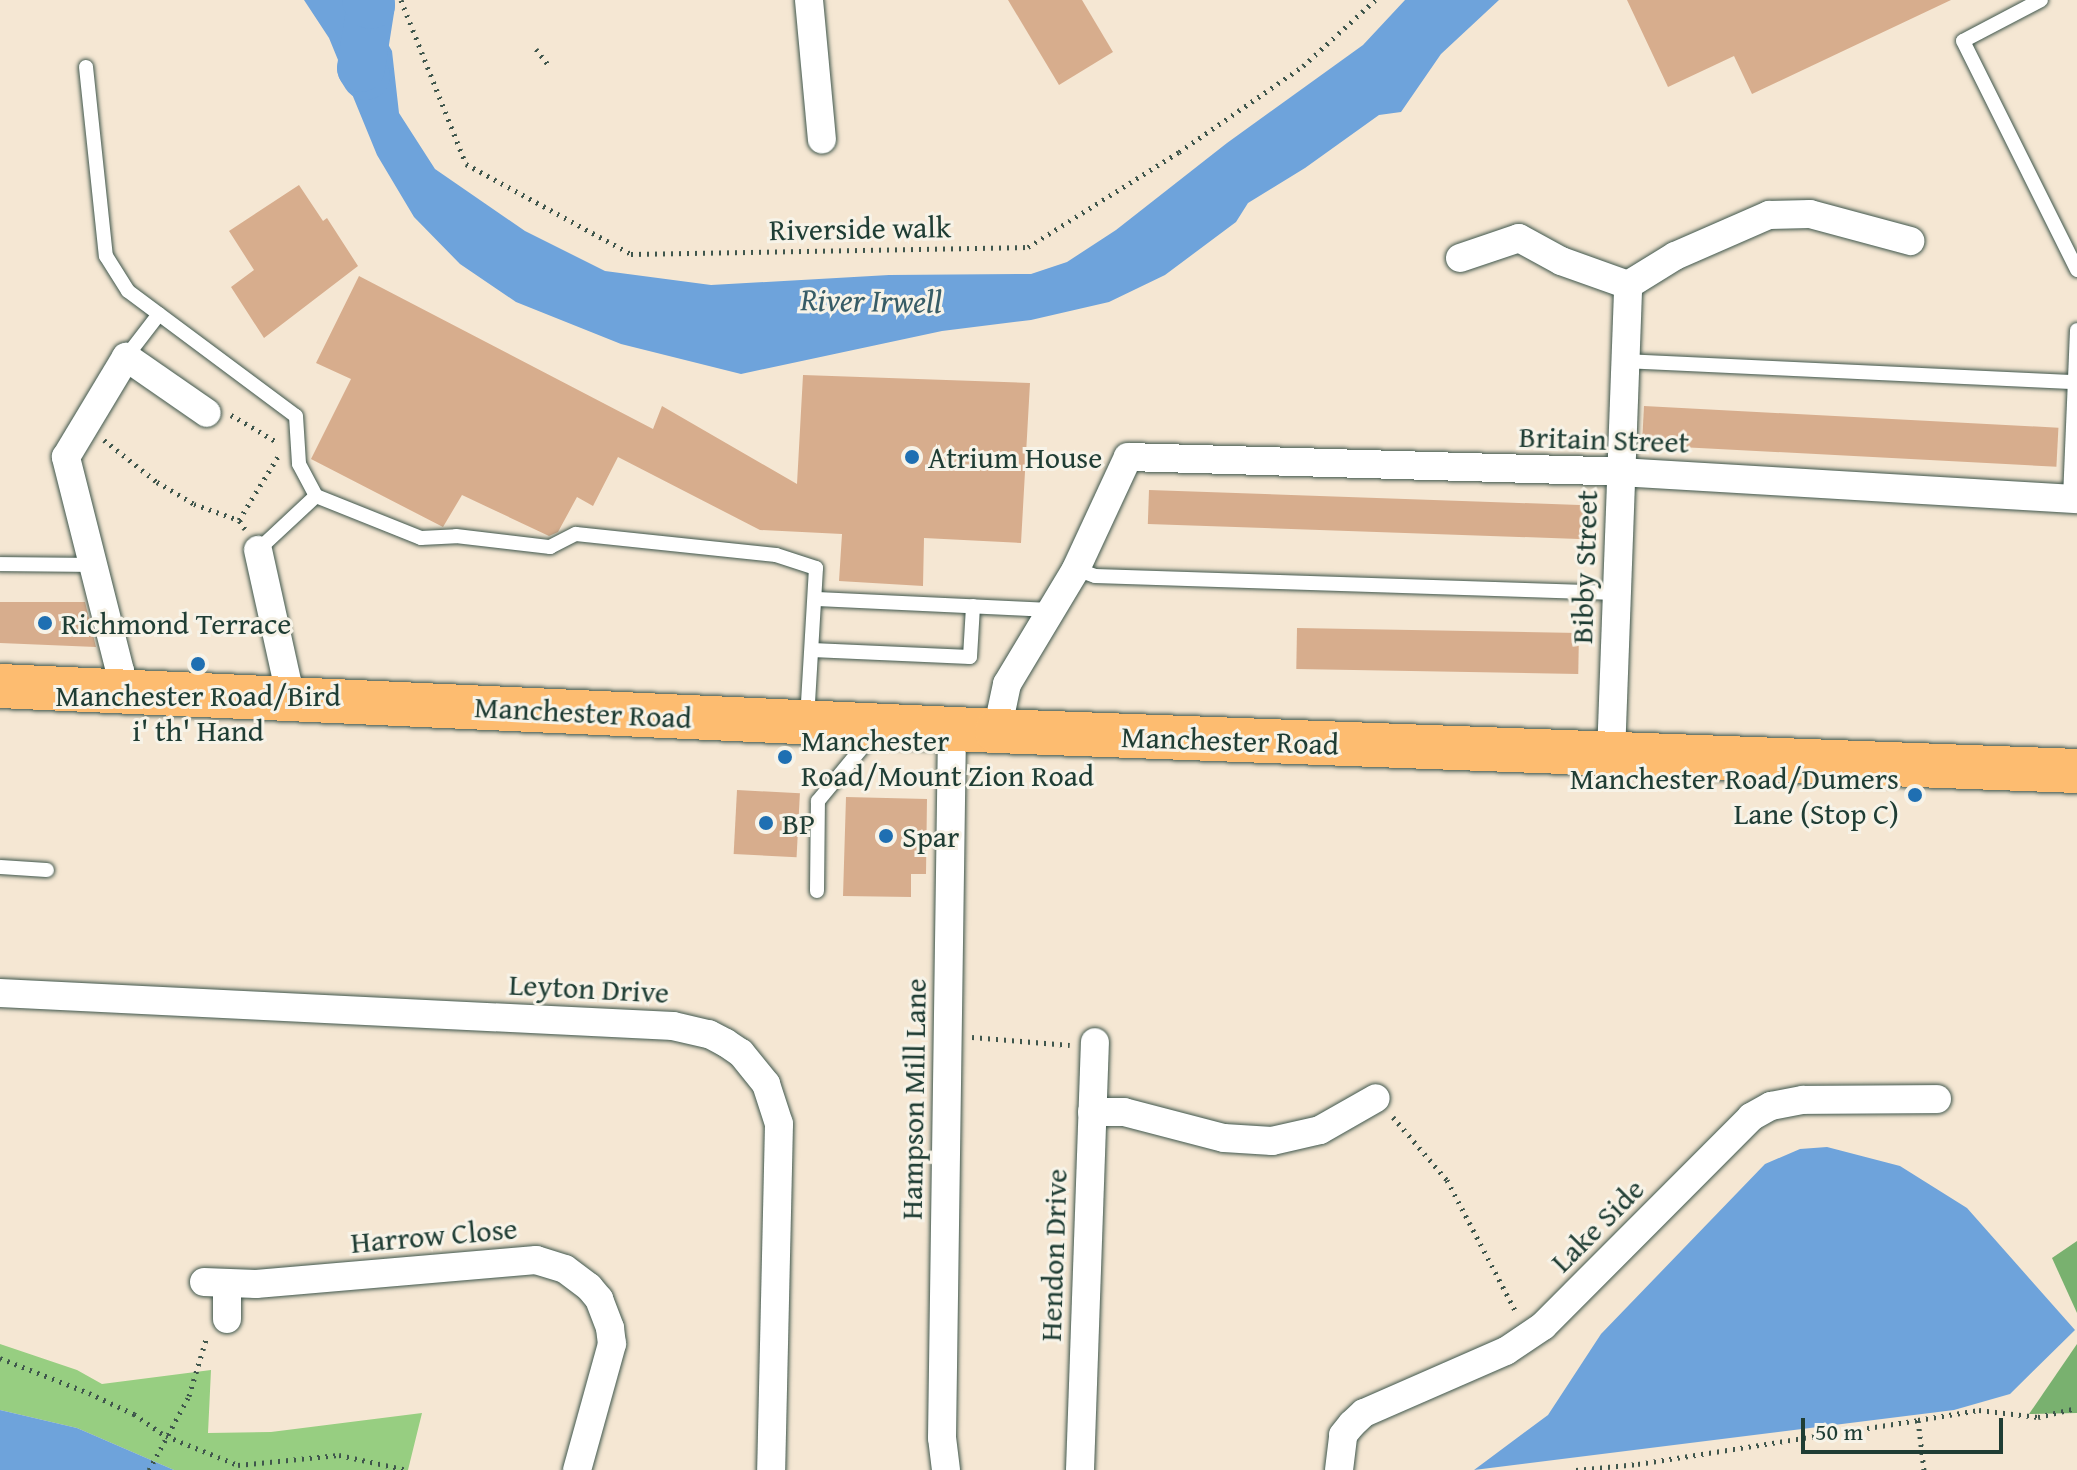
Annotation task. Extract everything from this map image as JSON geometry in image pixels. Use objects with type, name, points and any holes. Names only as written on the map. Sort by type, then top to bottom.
[{"type":"highway","name":"Manchester Road","points":[[0,686],[997,731],[2077,771]]},
{"type":"street","points":[[809,0],[822,139]]},
{"type":"street","points":[[1460,258],[1519,238],[1561,261],[1628,285],[1675,256],[1769,215],[1810,214],[1910,241]]},
{"type":"street","name":"Bibby Street","points":[[1611,755],[1628,285]]},
{"type":"street","points":[[118,691],[120,671],[66,457],[126,357],[207,413]]},
{"type":"street","name":"Britain Street","points":[[1076,569],[1128,457],[1621,472],[2074,499]]},
{"type":"street","points":[[258,550],[291,699]]},
{"type":"street","points":[[997,731],[1007,684],[1076,569]]},
{"type":"street","name":"Hampson Mill Lane","points":[[946,1470],[942,1438],[952,729]]},
{"type":"street","name":"Leyton Drive","points":[[0,993],[673,1026],[692,1028],[726,1043],[747,1060],[766,1084],[779,1124],[771,1470]]},
{"type":"street","name":"Hendon Drive","points":[[1080,1470],[1095,1044]]},
{"type":"street","points":[[1092,1112],[1124,1112],[1224,1138],[1272,1141],[1320,1130],[1376,1098]]},
{"type":"street","name":"Lake Side","points":[[1339,1470],[1343,1435],[1364,1413],[1506,1351],[1528,1336],[1575,1295],[1751,1117],[1771,1106],[1803,1100],[1937,1099]]},
{"type":"street","name":"Harrow Close","points":[[227,1319],[216,1282],[256,1284],[536,1260],[565,1269],[578,1277],[599,1299],[606,1313],[612,1344],[577,1470]]},
{"type":"lane","points":[[2041,0],[1963,41],[2077,270]]},
{"type":"lane","points":[[86,67],[106,256],[128,291],[296,416],[299,464],[316,496],[421,538],[456,536],[550,547],[576,534],[776,555],[816,568],[817,599],[806,722]]},
{"type":"lane","points":[[126,357],[159,314]]},
{"type":"lane","points":[[2074,499],[2077,330]]},
{"type":"lane","points":[[1625,361],[2075,382]]},
{"type":"lane","points":[[258,550],[316,496]]},
{"type":"lane","points":[[0,564],[91,565]]},
{"type":"lane","points":[[1076,569],[1095,576],[1617,593]]},
{"type":"lane","points":[[817,599],[1052,610]]},
{"type":"lane","points":[[812,650],[970,657],[973,606]]},
{"type":"lane","points":[[817,891],[818,801],[881,726]]},
{"type":"lane","points":[[0,867],[47,870]]},
{"type":"path","name":"Riverside walk","points":[[401,0],[466,164],[631,254],[1028,247],[1179,152],[1303,66],[1375,0]]},
{"type":"path","points":[[536,49],[550,67]]},
{"type":"path","points":[[207,413],[226,412],[284,446],[239,520]]},
{"type":"path","points":[[85,425],[157,482],[194,504],[239,520],[258,550]]},
{"type":"path","points":[[947,1035],[1095,1044]]},
{"type":"path","points":[[1376,1098],[1447,1180],[1528,1336]]},
{"type":"path","points":[[149,1470],[189,1396],[207,1335],[227,1319]]},
{"type":"path","points":[[0,1358],[89,1393],[134,1414],[166,1436],[238,1465],[339,1455],[408,1470]]},
{"type":"path","points":[[1576,1470],[1638,1464],[1979,1410],[2038,1417],[2077,1408]]},
{"type":"path","points":[[1918,1420],[1924,1470]]},
{"type":"green space","points":[[2077,1241],[2077,1313],[2052,1258]]},
{"type":"green space","points":[[0,1344],[77,1370],[102,1384],[211,1370],[208,1433],[271,1432],[422,1413],[408,1470],[174,1470],[77,1428],[0,1410]]},
{"type":"green space","points":[[2077,1344],[2077,1413],[2029,1414]]},
{"type":"water","points":[[304,0],[362,0],[392,51],[399,113],[435,169],[525,231],[605,271],[711,285],[889,275],[1031,274],[1067,262],[1116,230],[1227,143],[1363,45],[1405,0],[1499,0],[1441,54],[1401,112],[1379,115],[1305,168],[1248,203],[1236,222],[1165,275],[1109,302],[1031,320],[942,331],[741,374],[621,344],[516,302],[460,264],[414,217],[377,155],[329,38]]},
{"type":"water","points":[[1827,1147],[1900,1166],[1967,1208],[2075,1330],[2010,1394],[1954,1410],[1474,1470],[1548,1415],[1601,1334],[1765,1164],[1800,1149]]},
{"type":"water","points":[[0,1410],[77,1428],[174,1470],[0,1470]]},
{"type":"building","points":[[1008,0],[1082,0],[1113,52],[1059,85]]},
{"type":"building","points":[[1627,0],[1951,0],[1752,94],[1734,56],[1668,87]]},
{"type":"building","points":[[299,185],[323,221],[327,218],[358,266],[264,338],[231,287],[254,270],[229,231]]},
{"type":"building","points":[[359,276],[653,429],[662,406],[797,484],[803,375],[1030,383],[1021,543],[924,538],[923,586],[839,581],[842,534],[760,530],[618,457],[593,506],[577,497],[558,532],[549,536],[462,495],[443,527],[311,459],[351,379],[316,363]]},
{"type":"building","points":[[1644,406],[2058,428],[2056,467],[1642,445]]},
{"type":"building","points":[[1149,490],[1587,505],[1586,539],[1148,524]]},
{"type":"building","name":"Richmond Terrace","points":[[0,602],[85,602],[96,647],[0,643]]},
{"type":"building","points":[[1297,628],[1579,633],[1578,674],[1296,669]]},
{"type":"building","name":"BP","points":[[737,790],[800,793],[797,857],[734,854]]},
{"type":"building","name":"Spar","points":[[846,797],[927,799],[926,874],[911,874],[911,897],[843,896]]},
{"type":"waterway","name":"River Irwell","points":[[366,0],[371,5],[361,68],[366,76]]},
{"type":"place","name":"Atrium House","points":[[912,457]]},
{"type":"place","name":"Richmond Terrace","points":[[45,623]]},
{"type":"place","name":"Manchester Road/Bird i' th' Hand","points":[[198,664]]},
{"type":"place","name":"Manchester Road/Mount Zion Road","points":[[785,757]]},
{"type":"place","name":"Manchester Road/Dumers Lane (Stop C)","points":[[1915,795]]},
{"type":"place","name":"BP","points":[[766,823]]},
{"type":"place","name":"Spar","points":[[886,836]]}]
